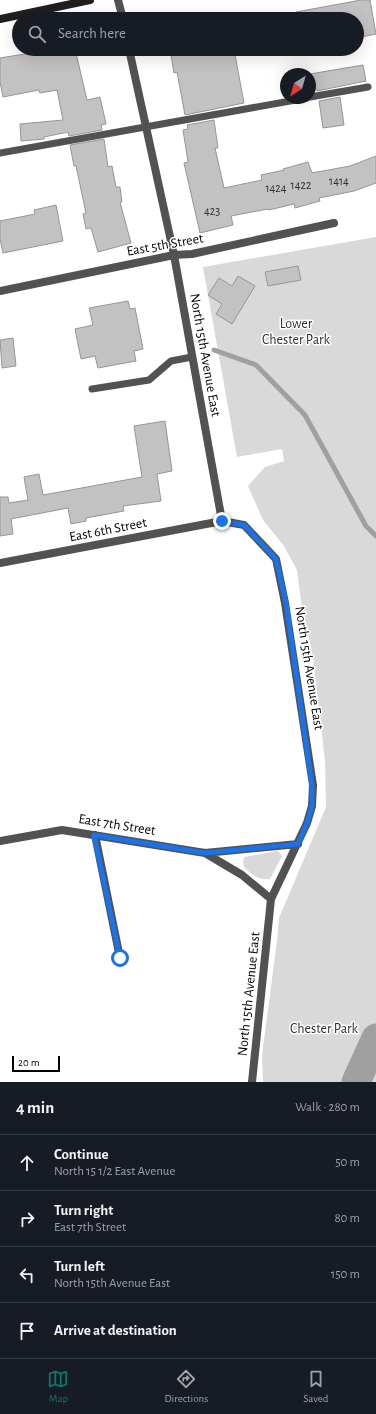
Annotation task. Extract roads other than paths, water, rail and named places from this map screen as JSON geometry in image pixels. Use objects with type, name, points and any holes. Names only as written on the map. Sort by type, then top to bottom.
[{"type":"main road","points":[[33,12],[90,0]]},
{"type":"main road","points":[[0,19],[12,16]]},
{"type":"street","points":[[118,0],[121,12]]},
{"type":"street","name":"North 15th Avenue East","points":[[131,56],[174,255],[222,521],[244,525],[276,559],[286,603],[312,785],[312,806],[307,823],[271,899],[252,1082]]},
{"type":"street","name":"East 5th Street","points":[[0,291],[174,255],[192,254],[334,223]]},
{"type":"street","name":"East 6th Street","points":[[0,563],[222,521]]},
{"type":"street","name":"East 7th Street","points":[[0,841],[62,830],[205,853],[298,844]]},
{"type":"street","points":[[94,835],[120,958]]},
{"type":"street","name":"East 7th Street","points":[[205,853],[242,875],[271,899]]},
{"type":"lane","points":[[316,96],[368,87]]},
{"type":"lane","points":[[0,153],[280,103]]},
{"type":"lane","points":[[92,389],[149,380],[171,361],[192,357]]},
{"type":"waterway","points":[[214,350],[256,365],[305,415],[366,526],[376,536]]},
{"type":"waterway","points":[[356,1082],[376,1038]]},
{"type":"park label","name":"Lower Chester Park","points":[[296,332]]},
{"type":"park label","name":"Chester Park","points":[[324,1029]]}]
